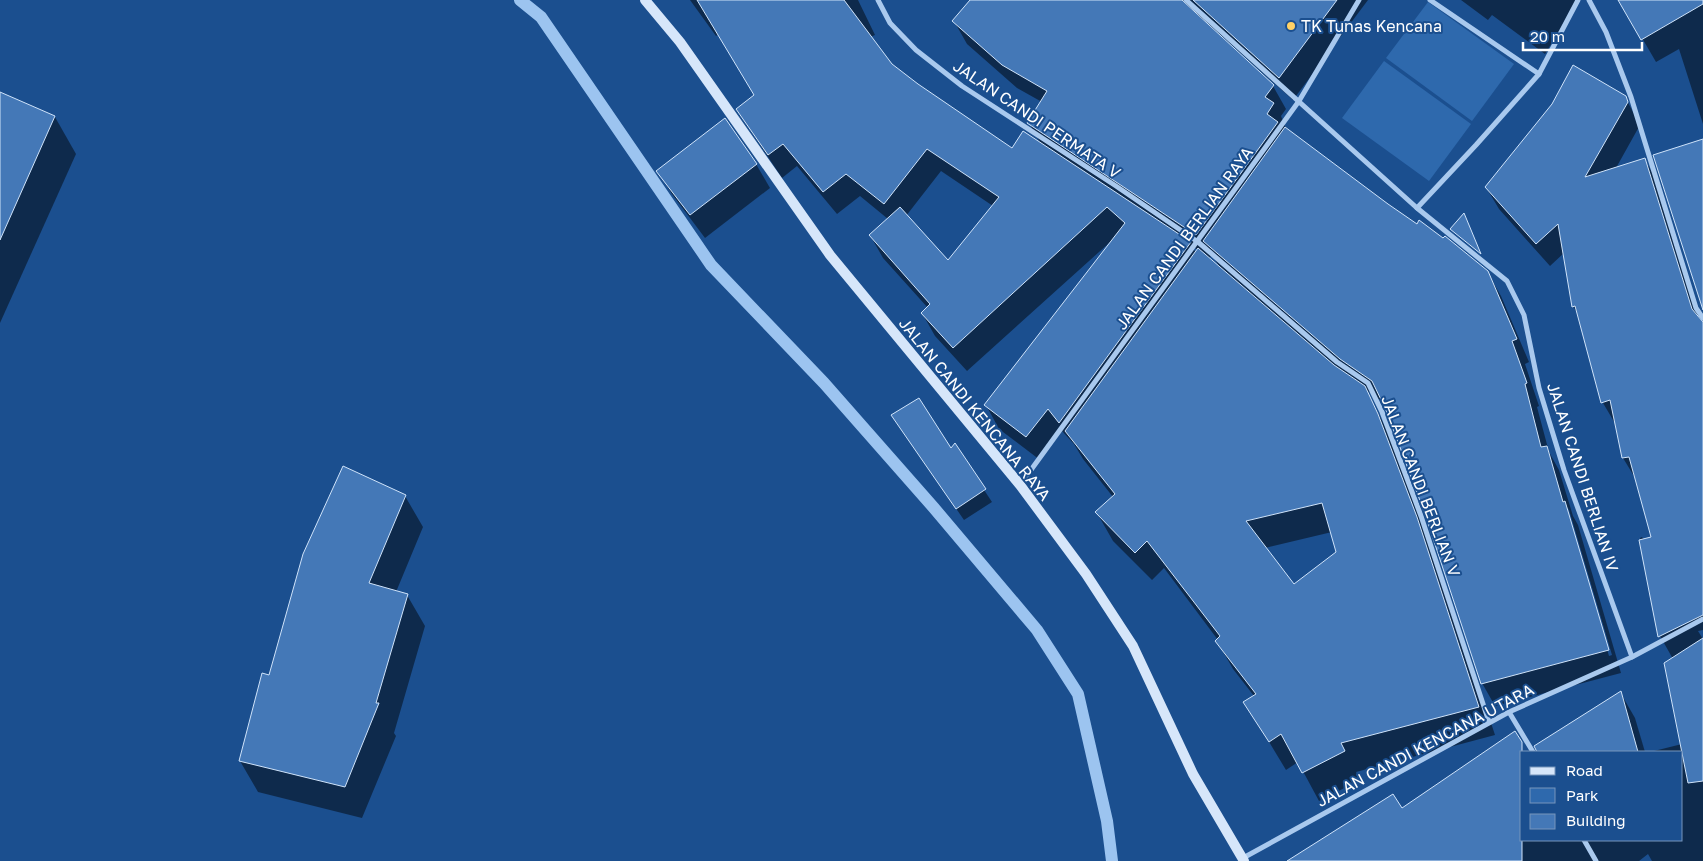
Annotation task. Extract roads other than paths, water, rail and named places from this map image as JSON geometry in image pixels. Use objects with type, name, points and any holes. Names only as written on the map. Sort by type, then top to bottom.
[{"type":"street","name":"JALAN CANDI KENCANA RAYA","points":[[645,0],[680,42],[830,255],[1020,485],[1086,574],[1133,646],[1193,774],[1243,860]]},
{"type":"street","name":"JALAN CANDI PERMATA V","points":[[878,0],[890,23],[916,50],[962,86],[1198,242]]},
{"type":"street","name":"JALAN CANDI BERLIAN RAYA","points":[[1020,485],[1128,334],[1198,242],[1300,101],[1358,0]]},
{"type":"street","points":[[1430,0],[1539,74]]},
{"type":"street","points":[[1417,208],[1539,74],[1578,0]]},
{"type":"street","points":[[1589,0],[1606,32],[1631,96],[1696,308],[1703,318]]},
{"type":"street","name":"JALAN CANDI BERLIAN IV","points":[[1190,1],[1417,208],[1507,281],[1524,315],[1540,388],[1564,470],[1632,657]]},
{"type":"street","name":"JALAN CANDI BERLIAN V","points":[[1198,242],[1337,362],[1368,383],[1382,412],[1439,565],[1489,722]]},
{"type":"street","name":"JALAN CANDI KENCANA UTARA","points":[[1243,860],[1489,722],[1632,657],[1703,619]]},
{"type":"street","points":[[1509,712],[1532,751]]},
{"type":"street","points":[[1585,841],[1596,861]]},
{"type":"waterway","points":[[520,0],[541,17],[711,265],[824,383],[934,508],[1037,630],[1078,694],[1107,821],[1112,861]]},
{"type":"place","name":"TK Tunas Kencana","points":[[1291,26]]}]
